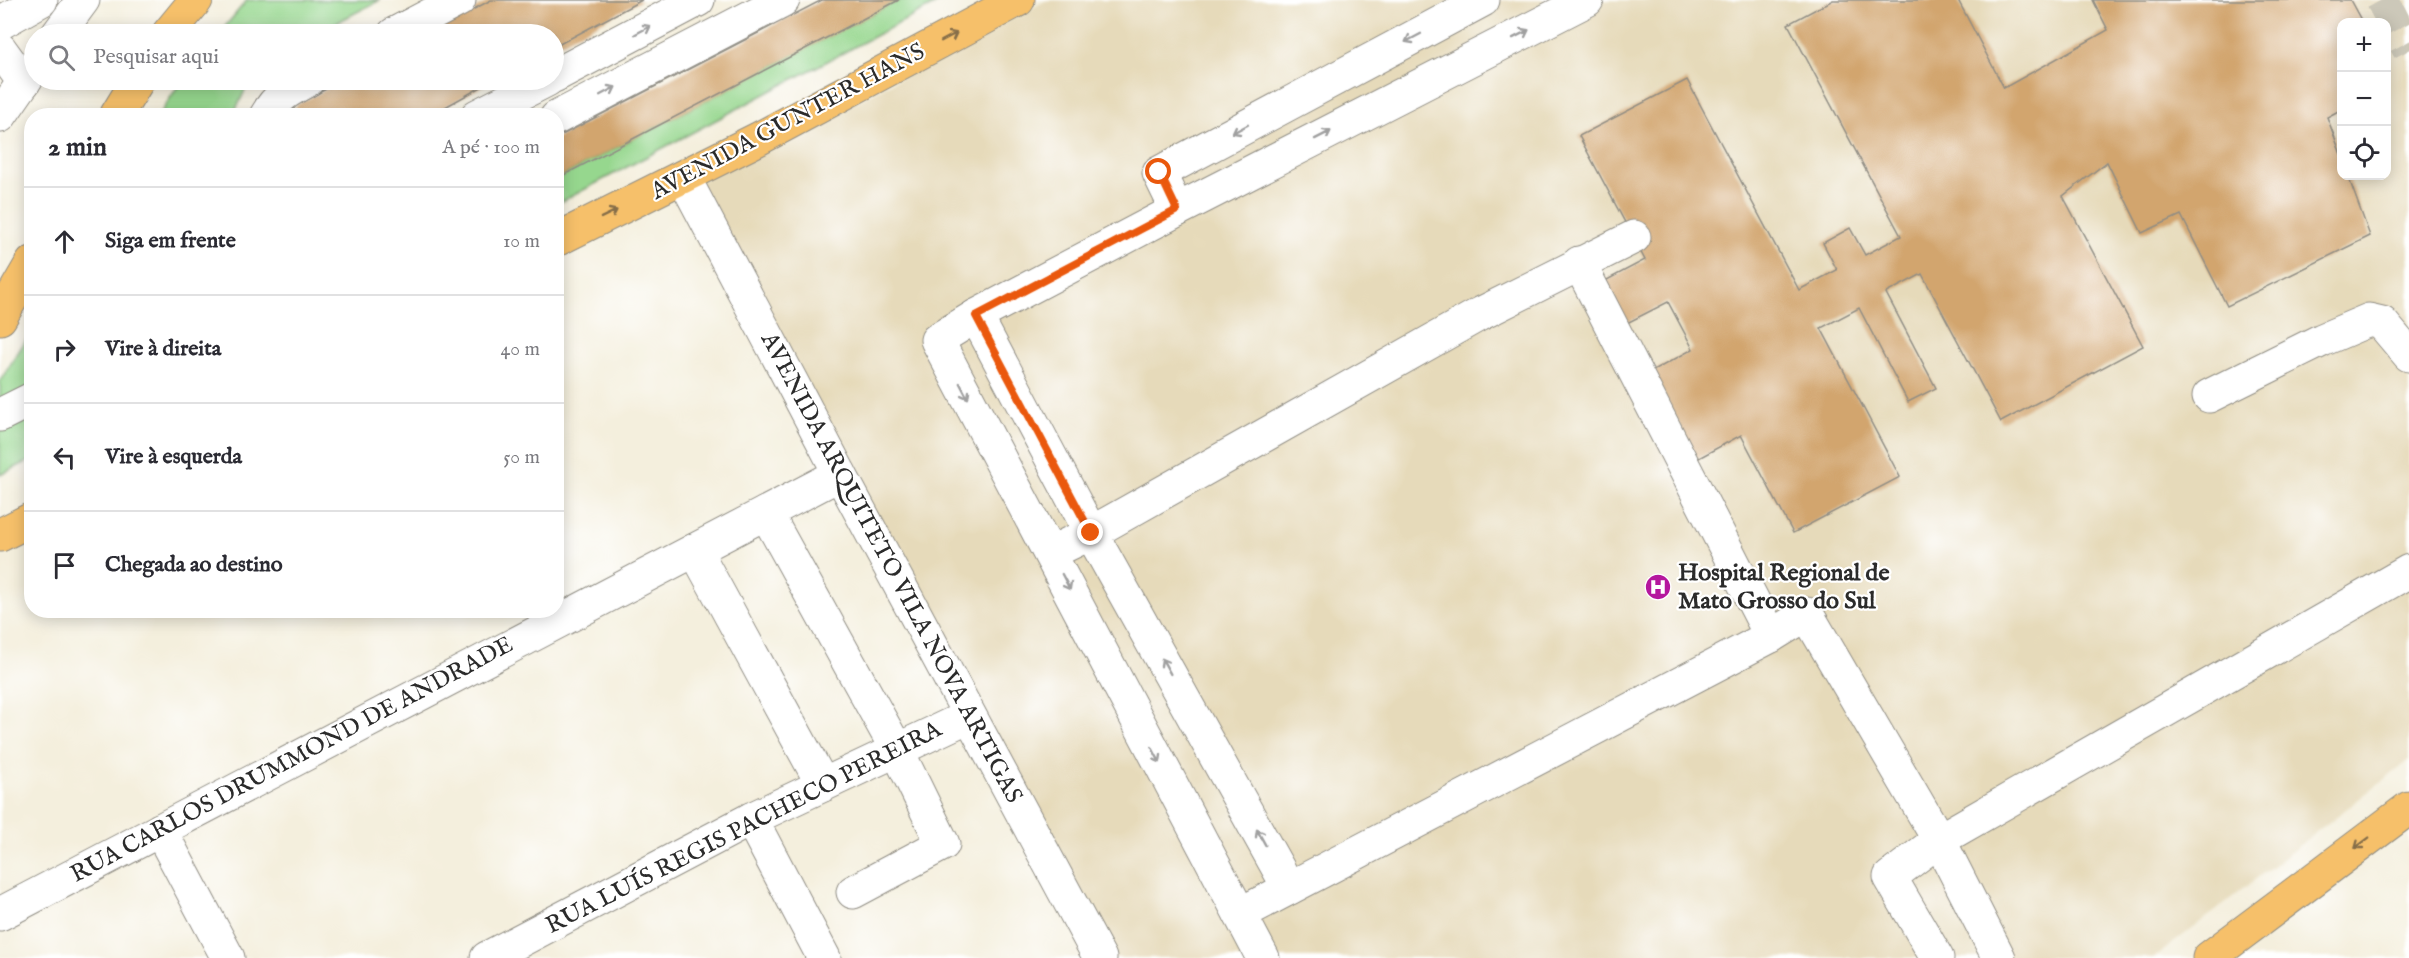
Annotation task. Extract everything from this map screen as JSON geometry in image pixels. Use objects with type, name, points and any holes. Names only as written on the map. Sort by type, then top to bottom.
[{"type":"main road","points":[[176,24],[196,0]]},
{"type":"main road","name":"AVENIDA GUNTER HANS","points":[[564,236],[684,178],[1018,0]]},
{"type":"main road","points":[[121,108],[132,90]]},
{"type":"main road","points":[[0,318],[24,277]]},
{"type":"main road","points":[[0,535],[24,523]]},
{"type":"main road","points":[[2209,958],[2409,807]]},
{"type":"street","points":[[0,23],[41,0]]},
{"type":"street","points":[[65,24],[83,0]]},
{"type":"street","points":[[413,24],[459,0]]},
{"type":"street","points":[[564,71],[698,0]]},
{"type":"street","points":[[564,114],[783,0]]},
{"type":"street","points":[[1177,210],[1159,172],[1436,11],[1483,0]]},
{"type":"street","points":[[1263,958],[937,340],[976,316],[1177,210],[1587,0]]},
{"type":"street","points":[[1436,11],[1469,61]]},
{"type":"street","points":[[0,49],[24,71]]},
{"type":"street","points":[[0,116],[24,82]]},
{"type":"street","points":[[271,108],[288,90]]},
{"type":"street","points":[[493,108],[528,90]]},
{"type":"street","name":"AVENIDA ARQUITETO VILA NOVA ARTIGAS","points":[[684,178],[969,716],[1101,958]]},
{"type":"street","points":[[1050,553],[1091,533],[1478,315],[1634,237]]},
{"type":"street","points":[[1579,263],[1771,636]]},
{"type":"street","points":[[976,316],[1091,533],[1289,888]]},
{"type":"street","points":[[2210,396],[2322,340],[2368,320],[2382,323],[2409,355]]},
{"type":"street","points":[[0,415],[24,403]]},
{"type":"street","name":"RUA CARLOS DRUMMOND DE ANDRADE","points":[[0,914],[840,474]]},
{"type":"street","points":[[766,513],[897,750],[943,844],[853,892]]},
{"type":"street","points":[[695,550],[823,784]]},
{"type":"street","points":[[1937,958],[1890,877],[1939,840],[2409,571]]},
{"type":"street","points":[[1240,914],[1771,636],[1807,614],[1939,840],[1999,958]]},
{"type":"street","name":"RUA LUÍS REGIS PACHECO PEREIRA","points":[[507,953],[751,819],[969,716]]},
{"type":"street","points":[[751,819],[824,958]]},
{"type":"street","points":[[160,830],[228,958]]},
{"type":"shaded area","name":"Hospital Regional de Mato Grosso do Sul","points":[[1047,0],[2409,0],[2409,760],[2154,958],[1109,958],[695,184],[764,151]]},
{"type":"green space","points":[[247,0],[380,0],[334,24],[227,24]]},
{"type":"green space","points":[[898,0],[943,0],[564,200],[564,175]]},
{"type":"green space","points":[[175,90],[245,90],[236,108],[164,108]]},
{"type":"green space","points":[[24,343],[24,391],[0,404],[0,381]]},
{"type":"green space","points":[[24,415],[24,463],[0,475],[0,427]]},
{"type":"building","points":[[491,0],[642,0],[564,42],[564,24],[446,24]]},
{"type":"building","points":[[822,0],[899,0],[564,175],[564,134]]},
{"type":"building","points":[[1833,0],[1958,0],[2004,88],[2108,30],[2093,0],[2350,0],[2360,18],[2337,18],[2337,112],[2327,117],[2337,144],[2337,180],[2349,180],[2370,236],[2227,306],[2181,215],[2142,233],[2107,162],[2063,196],[2143,346],[2001,422],[1922,274],[1886,293],[1936,388],[1908,402],[1859,308],[1821,328],[1900,477],[1793,533],[1741,435],[1697,459],[1651,372],[1693,349],[1668,302],[1625,324],[1603,282],[1645,260],[1579,136],[1687,80],[1799,290],[1837,270],[1823,243],[1850,228],[1865,255],[1901,236],[1788,24]]},
{"type":"building","points":[[324,90],[476,90],[443,108],[294,108]]},
{"type":"tunnel","points":[[2382,0],[2409,50]]},
{"type":"place","name":"Hospital Regional de Mato Grosso do Sul","points":[[1658,587]]},
{"type":"route","points":[[1091,533],[976,316],[1177,210],[1159,172]]}]
